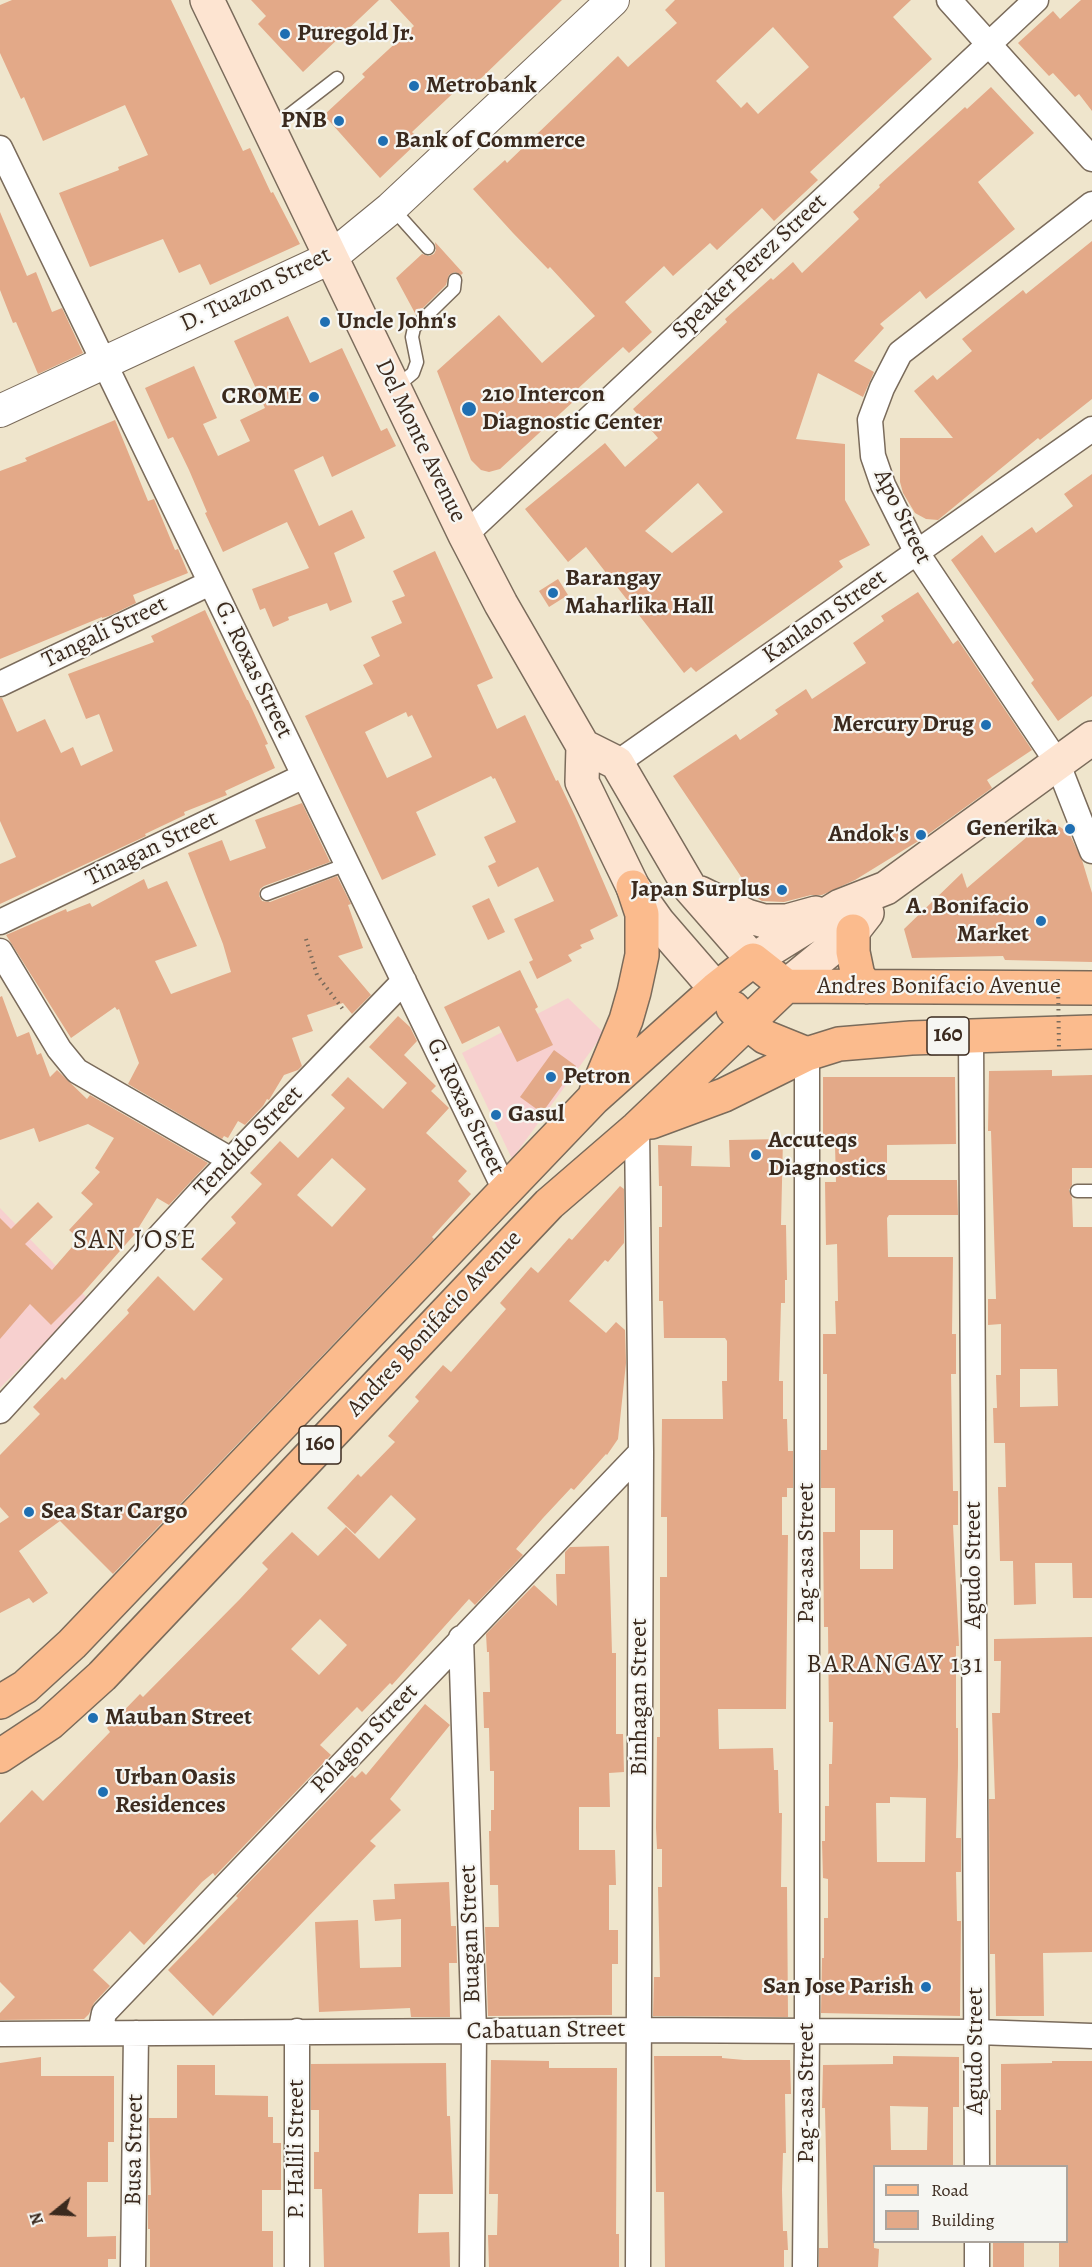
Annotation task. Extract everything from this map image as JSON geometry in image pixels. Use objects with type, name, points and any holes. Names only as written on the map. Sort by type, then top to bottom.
[{"type":"main road","name":"Del Monte Avenue","points":[[207,0],[465,535],[506,614],[583,746]]},
{"type":"main road","points":[[786,986],[847,919],[1092,738]]},
{"type":"main road","points":[[593,1099],[626,1020],[642,955],[642,914],[633,887],[582,782],[583,746],[617,763],[690,888],[753,960],[847,919]]},
{"type":"main road","points":[[633,887],[658,922],[747,1023],[765,1037],[807,1054]]},
{"type":"main road","points":[[690,888],[747,916],[764,921],[847,919]]},
{"type":"main road","points":[[847,919],[858,976],[867,987]]},
{"type":"main road","name":"Andres Bonifacio Avenue","points":[[0,1702],[25,1687],[72,1644],[593,1099],[716,989],[753,960],[786,986],[1092,988]]},
{"type":"main road","name":"Andres Bonifacio Avenue","points":[[0,1756],[50,1723],[102,1676],[549,1204],[637,1128],[786,986]]},
{"type":"main road","name":"Andres Bonifacio Avenue","points":[[637,1128],[724,1095],[807,1054],[839,1044],[911,1038],[1092,1032]]},
{"type":"street","name":"D. Tuazon Street","points":[[0,411],[330,258],[391,208],[613,0]]},
{"type":"street","points":[[949,0],[1092,159]]},
{"type":"street","name":"Speaker Perez Street","points":[[465,535],[1035,0]]},
{"type":"street","name":"G. Roxas Street","points":[[3,160],[104,362],[506,1192]]},
{"type":"street","name":"Apo Street","points":[[1092,204],[900,353],[882,388],[870,420],[873,456],[883,485],[917,553],[1057,762],[1092,851]]},
{"type":"street","name":"Kanlaon Street","points":[[617,763],[1092,429]]},
{"type":"street","name":"Tangali Street","points":[[0,684],[210,583]]},
{"type":"street","name":"Tinagan Street","points":[[0,922],[304,776]]},
{"type":"street","points":[[0,951],[59,1049],[77,1071],[231,1160]]},
{"type":"street","name":"Tendido Street","points":[[0,1411],[231,1160],[404,981]]},
{"type":"street","name":"Agudo Street","points":[[971,1036],[977,2165]]},
{"type":"street","name":"Pag-asa Street","points":[[806,2267],[807,1054]]},
{"type":"street","name":"Binhagan Street","points":[[637,1128],[641,1452],[638,2267]]},
{"type":"street","name":"Polagon Street","points":[[100,2033],[105,2013],[641,1452]]},
{"type":"street","name":"Buagan Street","points":[[461,1638],[474,2032],[472,2267]]},
{"type":"street","name":"Cabatuan Street","points":[[0,2034],[639,2030],[977,2032],[1092,2036]]},
{"type":"street","name":"P. Halili Street","points":[[297,2031],[297,2267]]},
{"type":"street","name":"Busa Street","points":[[133,2267],[136,2033]]},
{"type":"street","points":[[977,2243],[977,2267]]},
{"type":"lane","points":[[270,130],[337,78]]},
{"type":"lane","points":[[391,208],[428,248]]},
{"type":"lane","points":[[395,387],[413,373],[417,362],[417,352],[412,337],[414,328],[445,300],[454,289],[455,280]]},
{"type":"lane","points":[[267,894],[347,864]]},
{"type":"lane","points":[[1077,1191],[1092,1191]]},
{"type":"path","points":[[306,939],[317,975],[358,1029]]},
{"type":"path","points":[[1058,979],[1059,1050]]},
{"type":"shaded area","points":[[568,998],[604,1033],[512,1159],[462,1053]]},
{"type":"shaded area","points":[[0,1208],[88,1299],[0,1388]]},
{"type":"building","points":[[12,0],[171,0],[243,151],[250,148],[271,193],[273,192],[300,244],[210,285],[200,264],[179,273],[163,239],[90,267],[59,193],[119,170],[118,167],[148,155],[125,105],[43,141],[24,97],[21,99],[0,53],[0,5]]},
{"type":"building","points":[[251,0],[379,0],[303,72],[258,24],[266,16]]},
{"type":"building","points":[[390,0],[562,0],[472,87],[466,81],[412,132],[420,140],[380,178],[324,115],[365,77],[362,74],[414,26]]},
{"type":"building","points":[[675,0],[911,0],[893,17],[932,59],[810,172],[818,180],[774,221],[762,208],[717,250],[710,243],[673,276],[664,266],[625,302],[652,332],[629,353],[623,347],[571,395],[575,400],[500,469],[489,472],[481,470],[471,460],[437,371],[499,315],[542,363],[595,316],[473,189],[505,160],[507,163],[618,56],[628,67],[677,23],[665,10]],"holes":[[[773,27],[809,67],[758,114],[747,102],[741,108],[716,81]]]},
{"type":"building","points":[[1081,0],[1092,0],[1092,111],[1079,94],[1075,97],[1053,73],[1049,76],[1018,43],[1053,11],[1060,19]]},
{"type":"building","points":[[991,87],[1034,133],[978,182],[1015,229],[926,299],[920,291],[880,324],[884,328],[854,361],[874,372],[863,397],[818,373],[796,439],[845,444],[845,500],[870,545],[839,561],[843,567],[696,672],[691,667],[684,673],[586,547],[568,562],[525,509],[605,443],[625,467],[658,438],[633,409],[727,322],[725,319],[771,278],[773,280],[793,262],[802,273],[859,219],[853,212],[880,187],[879,185],[965,107],[967,109]],"holes":[[[698,483],[723,512],[672,553],[645,531]]]},
{"type":"building","points":[[0,212],[27,276],[36,272],[52,312],[62,308],[83,353],[38,374],[0,290]]},
{"type":"building","points":[[1092,241],[1092,399],[1040,440],[1038,438],[938,520],[926,519],[915,513],[903,493],[900,482],[900,438],[953,438],[914,391],[933,375],[937,380],[972,351],[962,339],[1023,290],[1026,294]]},
{"type":"building","points":[[435,242],[463,273],[461,275],[455,272],[449,275],[446,285],[416,315],[396,278],[422,254],[429,256],[434,254]]},
{"type":"building","points":[[288,316],[310,363],[342,348],[381,431],[387,428],[396,446],[332,477],[323,456],[294,470],[319,526],[352,510],[365,538],[334,553],[352,602],[330,611],[327,603],[288,617],[289,620],[273,627],[265,608],[260,610],[252,589],[309,568],[287,522],[223,552],[189,470],[173,437],[168,439],[145,388],[194,366],[217,418],[203,424],[218,456],[250,441],[240,420],[265,408],[234,341]]},
{"type":"building","points":[[115,420],[148,501],[154,499],[175,550],[178,549],[188,573],[133,595],[136,603],[109,616],[0,659],[0,471],[27,461],[25,458]]},
{"type":"building","points":[[1092,474],[1092,696],[1058,721],[1031,683],[1034,680],[951,560],[982,535],[995,553],[1032,527],[1036,533],[1073,506],[1064,494]]},
{"type":"building","points":[[435,551],[493,678],[477,685],[497,729],[525,715],[575,816],[618,916],[590,930],[594,939],[580,945],[582,948],[568,955],[572,961],[537,979],[529,962],[533,960],[514,919],[554,901],[538,867],[498,887],[488,866],[496,862],[484,837],[516,822],[495,778],[491,776],[416,812],[436,855],[382,880],[305,716],[373,684],[363,665],[380,656],[371,637],[402,623],[392,601],[405,596],[393,571]],"holes":[[[406,712],[408,717],[412,715],[432,757],[387,778],[365,732]]]},
{"type":"building","name":"Barangay Maharlika Hall","points":[[558,579],[568,595],[549,607],[539,591]]},
{"type":"building","points":[[918,592],[953,644],[958,640],[1032,750],[987,780],[992,788],[920,840],[855,880],[822,895],[811,895],[784,902],[762,901],[754,896],[673,776],[736,734],[740,740],[778,714],[775,710],[806,689],[812,699],[866,663],[853,643],[884,621],[881,616]]},
{"type":"building","points":[[205,610],[268,744],[265,745],[275,768],[225,791],[227,795],[184,812],[185,815],[145,834],[146,836],[0,904],[0,864],[16,857],[0,821],[0,698],[17,732],[45,719],[61,753],[73,747],[81,766],[113,751],[99,714],[86,719],[68,674],[154,642],[151,636]]},
{"type":"building","points":[[302,803],[330,862],[264,886],[260,889],[259,896],[262,901],[270,902],[337,876],[351,904],[348,905],[363,948],[338,956],[371,995],[352,1014],[343,1003],[307,1015],[313,1031],[292,1038],[302,1066],[284,1075],[269,1100],[267,1099],[245,1125],[238,1121],[228,1138],[224,1136],[222,1139],[128,1084],[139,1063],[119,1009],[115,1007],[71,1038],[6,935],[66,909],[67,912],[90,903],[92,907],[144,879],[148,889],[167,881],[197,946],[155,961],[171,994],[231,972],[223,944],[188,853],[222,840],[230,861],[266,848],[255,820]]},
{"type":"building","name":"A. Bonifacio Market","points":[[1048,819],[1069,833],[1082,860],[1092,893],[1092,962],[1005,960],[1003,956],[912,958],[904,929],[962,873],[967,888]]},
{"type":"building","points":[[489,898],[505,932],[488,940],[472,906]]},
{"type":"building","points":[[520,970],[538,1007],[535,1009],[553,1045],[517,1062],[499,1026],[462,1044],[444,1007]]},
{"type":"building","points":[[2,996],[17,1037],[29,1032],[37,1055],[41,1053],[50,1077],[57,1070],[87,1099],[90,1095],[208,1163],[169,1205],[157,1198],[134,1235],[51,1325],[30,1304],[0,1339],[0,1218],[11,1229],[38,1202],[53,1217],[25,1244],[52,1270],[79,1239],[69,1230],[93,1204],[81,1193],[100,1172],[95,1168],[114,1138],[88,1124],[39,1142],[34,1128],[0,1140],[0,997]]},
{"type":"building","points":[[398,1016],[410,1027],[417,1041],[404,1055],[436,1086],[431,1091],[449,1108],[426,1133],[467,1171],[458,1181],[471,1194],[432,1237],[434,1239],[113,1574],[60,1521],[19,1551],[48,1593],[33,1603],[29,1598],[0,1613],[0,1523],[9,1517],[0,1507],[0,1455],[40,1414],[33,1407],[62,1377],[65,1380],[129,1313],[127,1310],[158,1276],[194,1311],[223,1279],[201,1259],[236,1223],[231,1217],[262,1184],[250,1173],[280,1141],[298,1158],[345,1108],[331,1095],[348,1077],[383,1109],[407,1083],[369,1047]],"holes":[[[332,1158],[366,1189],[332,1227],[297,1195]]]},
{"type":"building","name":"Petron","points":[[554,1050],[576,1066],[542,1113],[520,1097]]},
{"type":"building","points":[[1052,1070],[1052,1076],[1092,1075],[1092,1168],[1072,1168],[1072,1185],[1069,1190],[1072,1198],[1073,1227],[1092,1227],[1092,1598],[1073,1598],[1072,1563],[1035,1563],[1036,1604],[1014,1605],[1013,1561],[1000,1561],[998,1487],[1006,1487],[1005,1443],[994,1443],[993,1408],[997,1408],[996,1375],[1001,1375],[1001,1324],[988,1325],[988,1299],[996,1299],[991,1131],[988,1131],[989,1071]],"holes":[[[1020,1369],[1057,1369],[1058,1406],[1020,1407]]]},
{"type":"building","points":[[823,1077],[955,1077],[956,1144],[887,1145],[887,1180],[957,1180],[958,1215],[889,1215],[887,1218],[888,1257],[953,1257],[952,1334],[956,1334],[956,1374],[951,1374],[953,1491],[958,1491],[958,1525],[953,1525],[959,1646],[956,1646],[958,1766],[956,1838],[961,1838],[961,1872],[956,1872],[957,1921],[961,1921],[960,2016],[821,2013],[824,1918],[828,1918],[828,1879],[823,1878],[822,1841],[825,1841],[825,1806],[829,1806],[829,1764],[832,1764],[833,1722],[829,1722],[828,1627],[824,1627],[823,1532],[835,1532],[835,1488],[821,1488],[821,1450],[827,1450],[827,1374],[823,1374],[823,1334],[836,1334],[835,1301],[838,1301],[837,1244],[826,1245],[825,1182],[836,1182],[835,1145],[823,1145]],"holes":[[[860,1530],[893,1530],[893,1569],[860,1569]],[[890,1797],[926,1798],[925,1862],[877,1862],[876,1803],[890,1803]]]},
{"type":"building","points":[[783,1139],[781,1225],[786,1225],[787,1280],[785,1280],[785,1303],[781,1303],[779,1381],[783,1381],[783,1419],[787,1419],[788,1451],[793,1451],[793,1488],[787,1488],[787,1497],[782,1497],[782,1535],[788,1535],[786,1709],[718,1709],[719,1749],[773,1748],[774,1770],[778,1770],[779,1813],[782,1813],[781,1887],[787,1887],[788,2017],[653,2016],[654,1977],[660,1977],[658,1887],[662,1887],[662,1849],[657,1849],[656,1828],[657,1737],[660,1737],[660,1577],[667,1577],[667,1517],[661,1517],[662,1419],[723,1419],[722,1381],[727,1381],[727,1341],[725,1338],[664,1338],[663,1301],[659,1301],[659,1227],[662,1227],[662,1186],[659,1186],[658,1145],[692,1146],[691,1166],[730,1167],[729,1140]]},
{"type":"building","points":[[620,1186],[624,1189],[624,1243],[608,1262],[605,1260],[569,1301],[606,1333],[616,1322],[625,1330],[626,1363],[618,1439],[607,1455],[543,1518],[516,1549],[523,1555],[475,1605],[469,1599],[392,1685],[390,1683],[362,1712],[357,1707],[320,1745],[331,1755],[215,1876],[213,1873],[202,1882],[144,1945],[130,1931],[93,1970],[110,1986],[94,2003],[84,2019],[0,2020],[0,2013],[15,1997],[0,1982],[0,1823],[32,1790],[43,1801],[110,1732],[107,1728],[140,1694],[143,1697],[268,1569],[262,1563],[292,1532],[318,1556],[346,1527],[379,1559],[416,1519],[391,1495],[355,1534],[327,1508],[358,1474],[361,1477],[395,1442],[388,1436],[419,1401],[415,1397],[443,1365],[451,1372],[506,1309],[500,1303],[531,1267],[538,1273],[569,1238],[572,1240]],"holes":[[[320,1619],[347,1645],[319,1675],[291,1649]]]},
{"type":"building","points":[[609,1546],[612,1653],[616,1653],[616,1734],[623,1734],[624,1772],[609,1773],[610,1807],[579,1807],[579,1850],[615,1850],[616,1885],[609,1885],[609,1930],[618,1930],[618,1964],[612,1964],[612,2015],[488,2016],[485,1927],[499,1927],[498,1885],[490,1885],[489,1831],[491,1831],[491,1810],[494,1810],[494,1771],[490,1771],[489,1728],[484,1728],[483,1692],[490,1692],[486,1634],[534,1585],[557,1606],[556,1574],[565,1574],[565,1552],[570,1547]]},
{"type":"building","points":[[1092,1637],[1092,1952],[1043,1953],[1044,2016],[996,2016],[995,1954],[990,1954],[989,1799],[995,1799],[992,1713],[1000,1713],[1001,1661],[994,1661],[994,1639]]},
{"type":"building","points":[[425,1704],[450,1725],[390,1799],[401,1810],[370,1841],[376,1846],[213,2016],[168,1970],[352,1775],[355,1778],[362,1771],[366,1775]]},
{"type":"building","points":[[449,1882],[451,1926],[456,1926],[457,1963],[449,1963],[450,2017],[411,2017],[410,2008],[319,2012],[315,1922],[358,1920],[360,1968],[401,1967],[401,1919],[375,1921],[373,1900],[395,1899],[394,1884]]},
{"type":"building","points":[[654,2056],[722,2056],[722,2058],[744,2060],[790,2060],[791,2094],[785,2094],[786,2153],[783,2153],[783,2231],[787,2231],[788,2250],[784,2250],[784,2267],[665,2267],[664,2192],[656,2192]]},
{"type":"building","points":[[893,2056],[959,2057],[959,2107],[953,2107],[953,2165],[873,2165],[873,2243],[874,2248],[879,2249],[878,2267],[819,2267],[819,2248],[828,2248],[825,2108],[822,2108],[823,2065],[893,2064]],"holes":[[[890,2106],[928,2107],[927,2150],[891,2150]]]},
{"type":"building","points":[[41,2057],[41,2076],[114,2076],[114,2142],[108,2142],[108,2182],[87,2182],[87,2237],[116,2236],[116,2259],[108,2259],[108,2267],[0,2267],[0,2063]]},
{"type":"building","points":[[491,2060],[549,2061],[549,2068],[617,2068],[616,2234],[619,2234],[619,2267],[489,2267],[488,2235],[497,2235],[498,2194],[489,2194]]},
{"type":"building","points":[[1052,2061],[1092,2061],[1092,2267],[1059,2267],[1059,2243],[1068,2243],[1068,2165],[996,2165],[996,2110],[1001,2110],[1001,2064],[1052,2063]]},
{"type":"building","points":[[446,2063],[447,2116],[450,2116],[453,2194],[419,2194],[418,2233],[449,2232],[450,2267],[324,2267],[322,2189],[314,2189],[314,2152],[319,2152],[319,2110],[311,2110],[311,2064]]},
{"type":"building","points":[[177,2065],[215,2065],[215,2095],[268,2096],[268,2117],[273,2117],[273,2143],[281,2143],[281,2190],[262,2190],[262,2231],[273,2231],[273,2267],[150,2267],[149,2118],[177,2118]]},
{"type":"building","points":[[993,2243],[1024,2243],[1024,2267],[993,2267]]},
{"type":"place","name":"Puregold Jr.","points":[[285,34]]},
{"type":"place","name":"Metrobank","points":[[414,86]]},
{"type":"place","name":"PNB","points":[[339,121]]},
{"type":"place","name":"Bank of Commerce","points":[[383,141]]},
{"type":"place","name":"Uncle John's","points":[[325,322]]},
{"type":"place","name":"CROME","points":[[314,397]]},
{"type":"place","name":"210 Intercon Diagnostic Center","points":[[469,409]]},
{"type":"place","name":"Barangay Maharlika Hall","points":[[553,593]]},
{"type":"place","name":"Mercury Drug","points":[[986,725]]},
{"type":"place","name":"Generika","points":[[1070,829]]},
{"type":"place","name":"Andok's","points":[[921,835]]},
{"type":"place","name":"Japan Surplus","points":[[782,890]]},
{"type":"place","name":"A. Bonifacio Market","points":[[1041,921]]},
{"type":"place","name":"Petron","points":[[551,1077]]},
{"type":"place","name":"Gasul","points":[[496,1115]]},
{"type":"place","name":"Accuteqs Diagnostics","points":[[756,1155]]},
{"type":"place","name":"Sea Star Cargo","points":[[29,1512]]},
{"type":"place","name":"Mauban Street","points":[[93,1718]]},
{"type":"place","name":"Urban Oasis Residences","points":[[103,1792]]},
{"type":"place","name":"San Jose Parish","points":[[926,1987]]},
{"type":"district","name":"SAN JOSE","points":[[135,1241]]},
{"type":"district","name":"BARANGAY 131","points":[[895,1666]]}]
